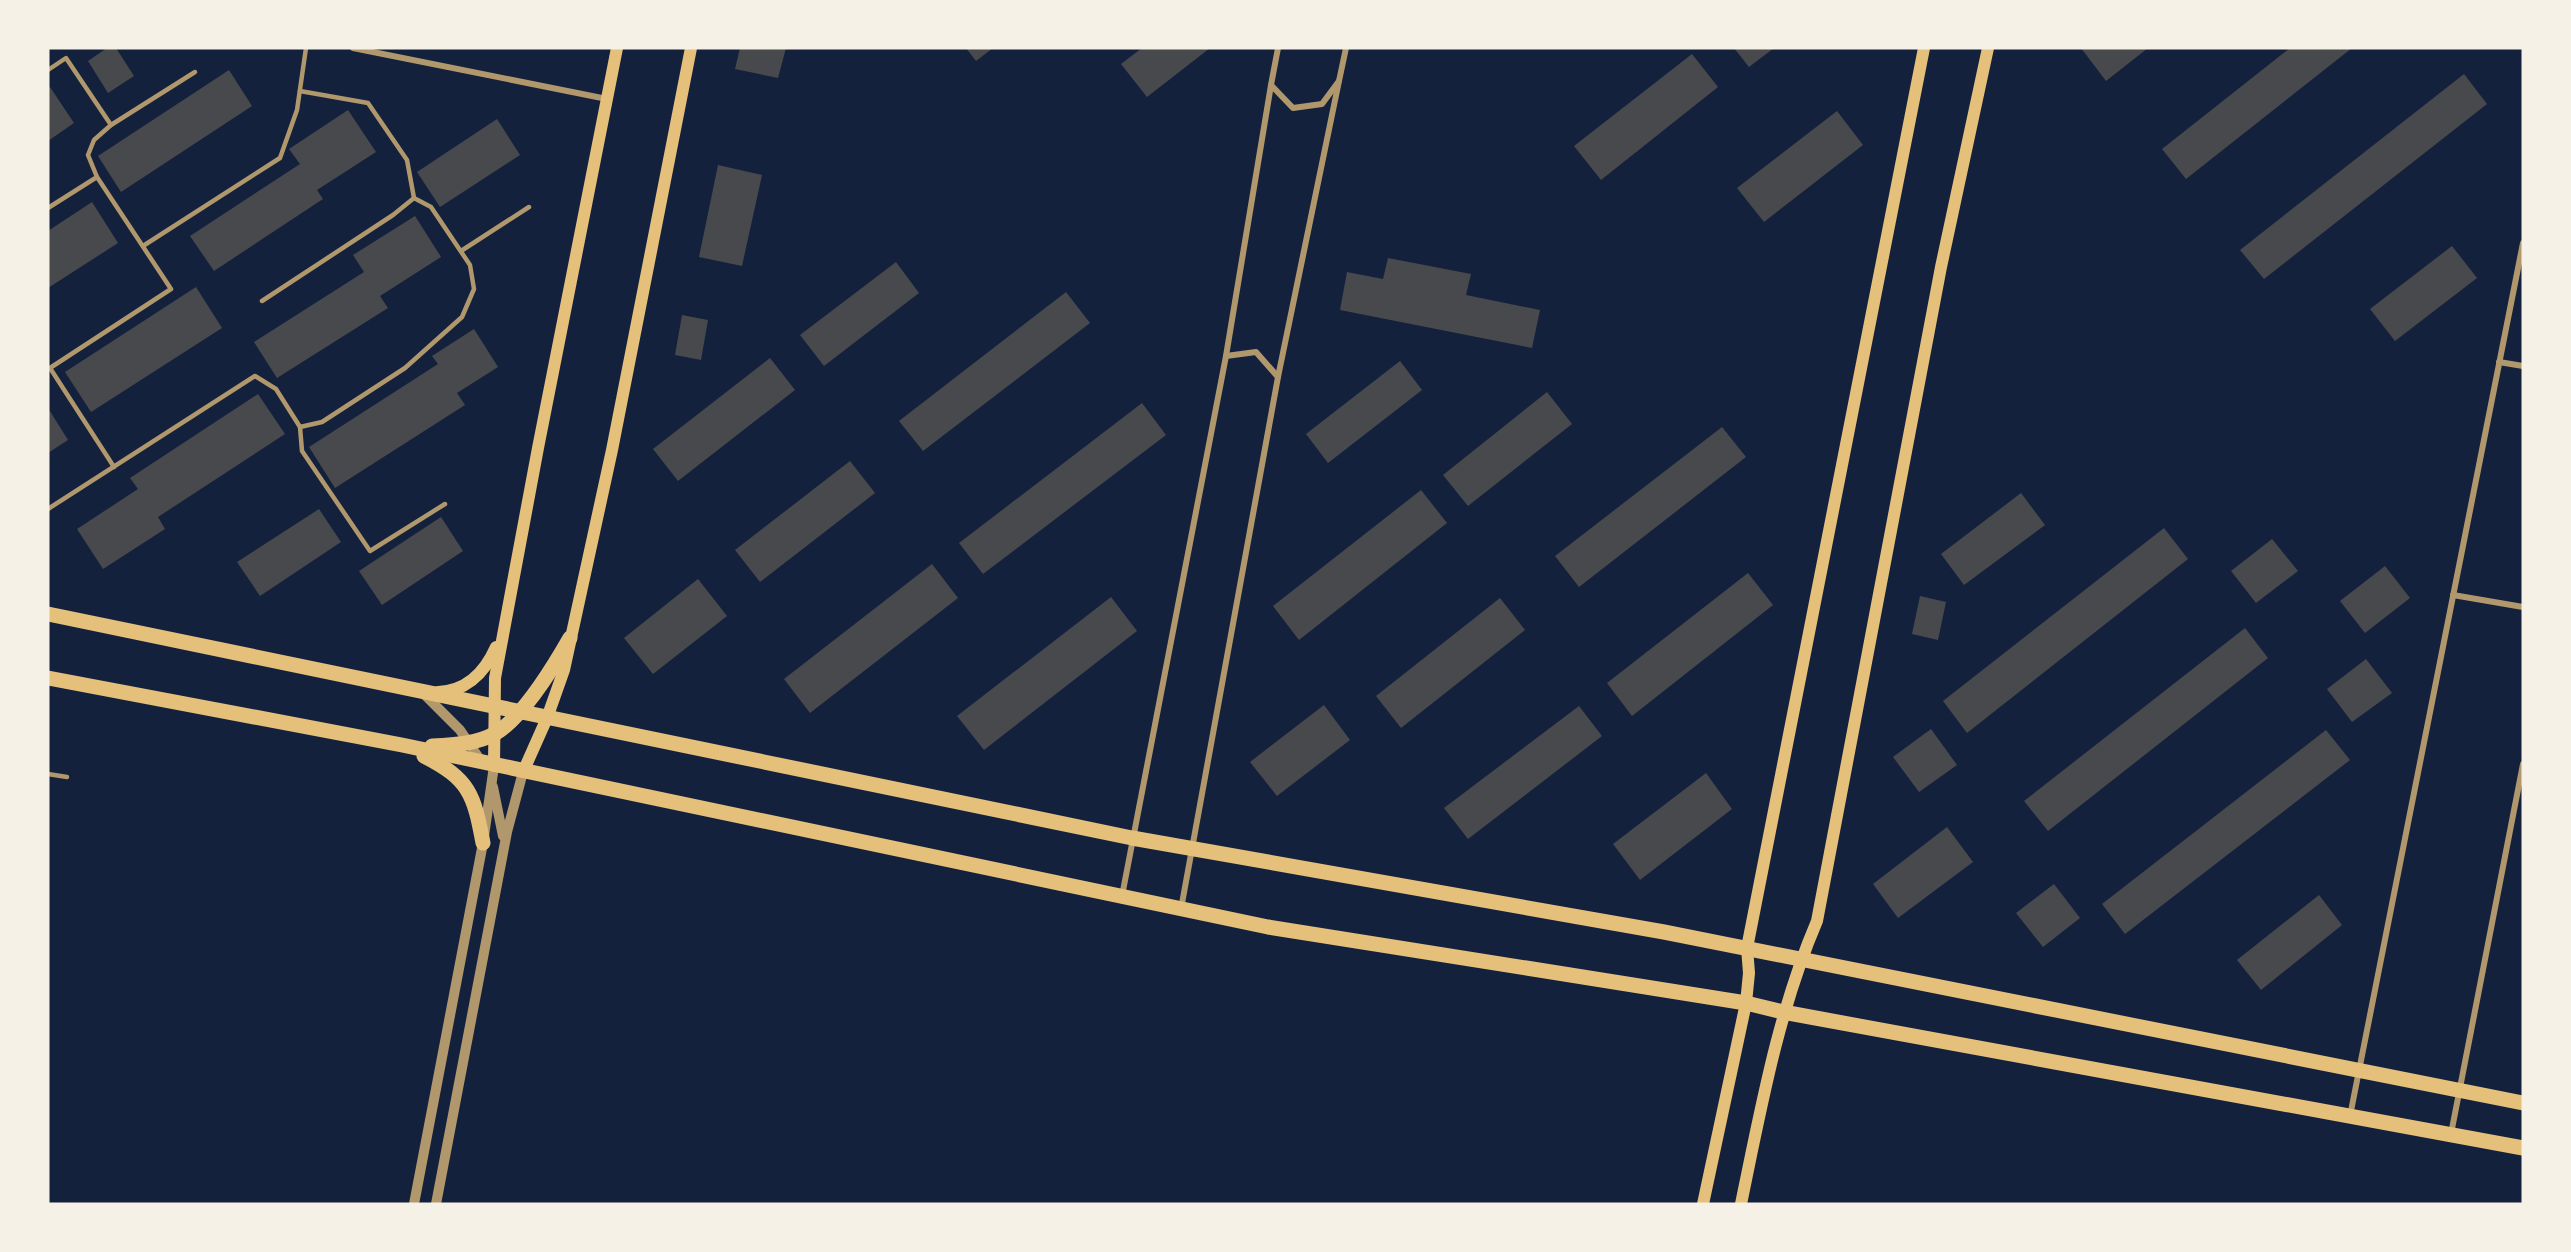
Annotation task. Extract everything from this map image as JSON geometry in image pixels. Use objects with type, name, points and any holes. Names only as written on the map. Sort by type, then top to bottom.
[{"type":"main road","points":[[488,764],[496,733],[493,707],[495,678],[617,48]]},
{"type":"main road","points":[[523,772],[559,687],[614,439],[691,48]]},
{"type":"main road","points":[[1704,1204],[1746,1003],[1749,973],[1747,948],[1924,48]]},
{"type":"main road","points":[[1741,1204],[1783,1012],[1800,959],[1816,921],[1941,267],[1988,48]]},
{"type":"main road","points":[[48,614],[1132,838],[1424,888],[1747,948],[2523,1103]]},
{"type":"main road","points":[[421,692],[457,690],[468,683],[488,663],[504,629]]},
{"type":"main road","points":[[402,746],[447,746],[470,742],[496,733],[518,712],[555,665],[570,638]]},
{"type":"main road","points":[[48,678],[402,746],[1268,927],[1746,1003],[1783,1012],[2523,1148]]},
{"type":"main road","points":[[402,746],[446,767],[467,788],[478,814],[483,843]]},
{"type":"street","points":[[353,48],[607,99]]},
{"type":"street","points":[[1122,897],[1226,357],[1278,48]]},
{"type":"street","points":[[1181,909],[1190,849],[1278,377],[1346,48]]},
{"type":"street","points":[[1271,85],[1293,108],[1322,104],[1339,81]]},
{"type":"street","points":[[2350,1116],[2523,243]]},
{"type":"street","points":[[1226,357],[1256,352],[1278,377]]},
{"type":"street","points":[[2499,362],[2523,366]]},
{"type":"street","points":[[2453,595],[2523,607]]},
{"type":"street","points":[[421,692],[445,713],[488,764],[505,845]]},
{"type":"street","points":[[2451,1135],[2523,764]]},
{"type":"street","points":[[436,1204],[505,845],[523,772]]},
{"type":"street","points":[[414,1204],[483,843],[491,783]]},
{"type":"lane","points":[[143,246],[280,158],[297,110],[306,48]]},
{"type":"lane","points":[[48,70],[66,58],[111,125]]},
{"type":"lane","points":[[114,467],[49,368],[171,288],[97,177],[88,155],[94,140],[111,125],[195,72]]},
{"type":"lane","points":[[300,91],[368,103],[407,160],[414,198]]},
{"type":"lane","points":[[48,208],[97,177]]},
{"type":"lane","points":[[300,427],[322,422],[405,368],[462,317],[474,289],[470,265],[431,207],[414,198]]},
{"type":"lane","points":[[262,301],[393,215],[414,198]]},
{"type":"lane","points":[[461,251],[529,207]]},
{"type":"lane","points":[[48,509],[255,376],[276,389],[300,427],[302,451],[370,551],[445,504]]},
{"type":"lane","points":[[48,774],[67,777]]},
{"type":"building","points":[[107,48],[116,48],[134,76],[108,93],[88,61]]},
{"type":"building","points":[[740,48],[786,48],[778,78],[735,69]]},
{"type":"building","points":[[966,48],[993,48],[976,61]]},
{"type":"building","points":[[1142,48],[1210,48],[1147,97],[1121,64]]},
{"type":"building","points":[[1734,48],[1774,48],[1749,67]]},
{"type":"building","points":[[2081,48],[2148,48],[2106,81]]},
{"type":"building","points":[[2290,48],[2352,48],[2186,179],[2162,149]]},
{"type":"building","points":[[1692,54],[1718,87],[1601,180],[1574,146]]},
{"type":"building","points":[[229,70],[252,106],[121,192],[98,156]]},
{"type":"building","points":[[2464,74],[2487,104],[2264,279],[2240,250]]},
{"type":"building","points":[[50,87],[74,123],[48,141],[48,89]]},
{"type":"building","points":[[348,110],[376,152],[317,190],[323,199],[214,271],[190,236],[300,164],[289,149]]},
{"type":"building","points":[[1837,111],[1863,145],[1764,222],[1737,188]]},
{"type":"building","points":[[497,119],[520,155],[440,207],[417,172]]},
{"type":"building","points":[[718,165],[762,175],[742,266],[699,257]]},
{"type":"building","points":[[92,202],[118,243],[48,288],[48,231]]},
{"type":"building","points":[[415,216],[441,257],[380,296],[388,308],[277,378],[254,342],[364,272],[353,255]]},
{"type":"building","points":[[2452,246],[2477,278],[2395,341],[2370,309]]},
{"type":"building","points":[[1388,258],[1471,274],[1466,295],[1540,310],[1532,348],[1340,310],[1347,272],[1383,279]]},
{"type":"building","points":[[896,262],[919,293],[824,366],[800,335]]},
{"type":"building","points":[[196,287],[222,328],[91,412],[65,372]]},
{"type":"building","points":[[1066,292],[1090,323],[923,451],[899,421]]},
{"type":"building","points":[[682,315],[708,320],[701,360],[675,355]]},
{"type":"building","points":[[474,329],[498,367],[457,393],[465,405],[335,488],[309,447],[438,364],[432,356]]},
{"type":"building","points":[[770,358],[795,390],[678,481],[653,449]]},
{"type":"building","points":[[1400,361],[1422,390],[1328,463],[1306,434]]},
{"type":"building","points":[[1547,392],[1572,424],[1468,506],[1443,475]]},
{"type":"building","points":[[258,394],[285,434],[158,517],[165,529],[103,569],[77,529],[138,489],[130,478]]},
{"type":"building","points":[[1142,403],[1166,435],[983,574],[959,543]]},
{"type":"building","points":[[48,408],[68,440],[48,453]]},
{"type":"building","points":[[1722,427],[1746,457],[1579,587],[1555,556]]},
{"type":"building","points":[[850,461],[875,493],[760,582],[735,550]]},
{"type":"building","points":[[1421,490],[1447,523],[1299,640],[1273,606]]},
{"type":"building","points":[[2021,493],[2045,525],[1964,585],[1941,554]]},
{"type":"building","points":[[319,509],[341,542],[260,596],[237,562]]},
{"type":"building","points":[[441,517],[463,551],[382,605],[359,571]]},
{"type":"building","points":[[2164,528],[2188,559],[1967,733],[1943,701]]},
{"type":"building","points":[[2272,539],[2298,571],[2256,603],[2231,571]]},
{"type":"building","points":[[932,564],[958,598],[810,713],[784,679]]},
{"type":"building","points":[[2385,566],[2410,598],[2365,633],[2340,601]]},
{"type":"building","points":[[1748,573],[1773,605],[1632,716],[1607,683]]},
{"type":"building","points":[[698,579],[727,616],[653,674],[624,638]]},
{"type":"building","points":[[1920,596],[1946,602],[1938,640],[1912,634]]},
{"type":"building","points":[[1111,597],[1137,631],[984,750],[957,716]]},
{"type":"building","points":[[1500,598],[1525,630],[1401,728],[1376,696]]},
{"type":"building","points":[[2245,628],[2268,658],[2048,831],[2024,801]]},
{"type":"building","points":[[2366,659],[2392,693],[2352,722],[2327,689]]},
{"type":"building","points":[[1324,705],[1350,740],[1277,796],[1250,762]]},
{"type":"building","points":[[1579,706],[1602,736],[1468,839],[1444,808]]},
{"type":"building","points":[[1931,729],[1957,765],[1919,792],[1893,757]]},
{"type":"building","points":[[2326,730],[2350,760],[2125,934],[2102,904]]},
{"type":"building","points":[[1706,773],[1732,809],[1640,880],[1613,844]]},
{"type":"building","points":[[1947,827],[1973,862],[1898,918],[1873,884]]},
{"type":"building","points":[[2054,884],[2080,918],[2043,947],[2016,913]]},
{"type":"building","points":[[2319,895],[2342,925],[2261,990],[2237,960]]}]
